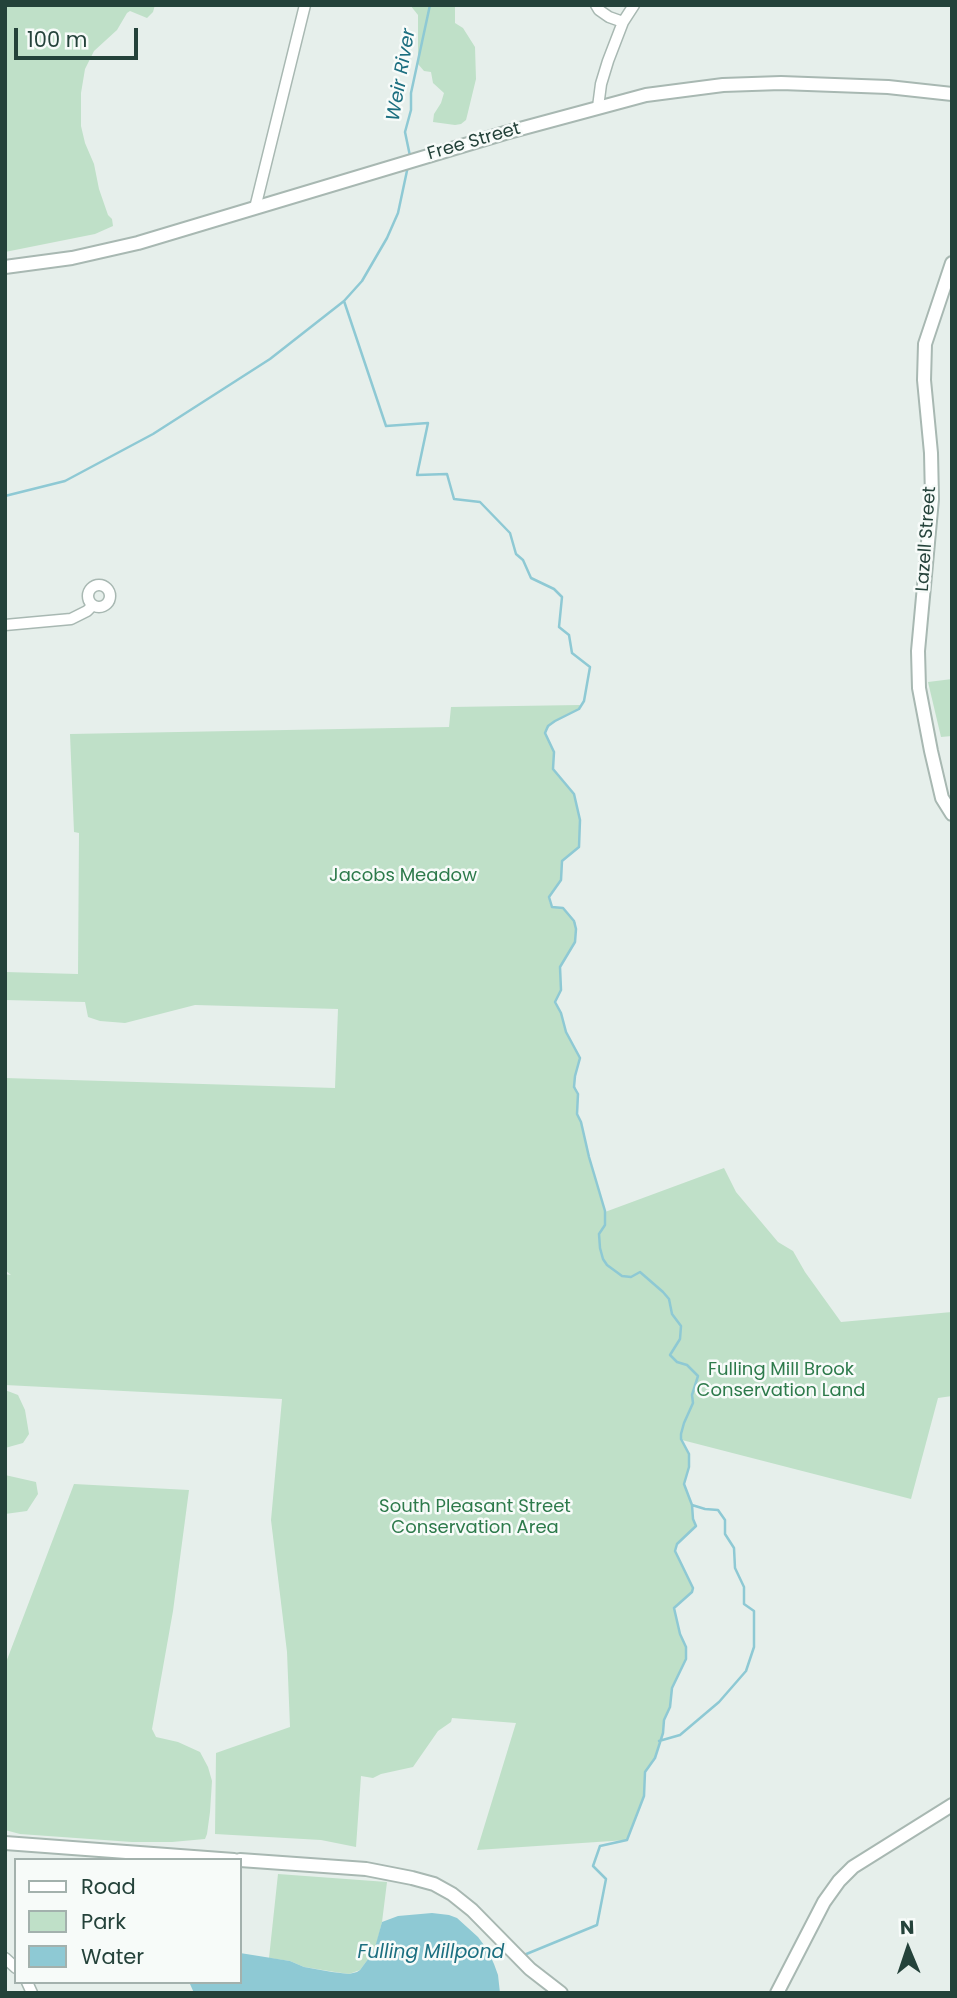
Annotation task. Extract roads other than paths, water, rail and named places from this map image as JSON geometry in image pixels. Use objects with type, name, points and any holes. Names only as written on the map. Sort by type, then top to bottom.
[{"type":"street","points":[[255,208],[305,5]]},
{"type":"street","points":[[596,5],[609,17],[623,22]]},
{"type":"street","points":[[598,107],[601,84],[623,22],[634,5]]},
{"type":"street","name":"Free Street","points":[[5,267],[102,252],[598,107],[665,92],[747,83],[798,82],[952,94]]},
{"type":"street","name":"Lazell Street","points":[[952,263],[932,316],[925,344],[924,369],[932,499],[918,665],[921,704],[936,778],[942,798],[952,814]]},
{"type":"street","points":[[5,625],[71,619],[93,605]]},
{"type":"street","points":[[777,1993],[824,1902],[839,1881],[853,1867],[952,1805]]},
{"type":"street","points":[[5,1843],[207,1858]]},
{"type":"street","points":[[242,1860],[366,1869],[434,1884],[472,1910],[530,1969],[561,1993]]},
{"type":"water","name":"Fulling Millpond","points":[[432,1913],[457,1918],[487,1949],[498,1975],[500,1993],[194,1993],[190,1984],[242,1984],[242,1953],[290,1961],[304,1967],[332,1972],[357,1972],[374,1951],[382,1922],[398,1916]]},
{"type":"waterway","name":"Weir River","points":[[410,156],[405,132],[430,5]]},
{"type":"waterway","points":[[5,496],[65,481],[153,434],[270,359],[344,301],[362,281],[387,238],[398,213],[408,166]]},
{"type":"waterway","points":[[344,301],[386,426],[428,423],[417,475],[447,474],[454,499],[480,502],[510,533],[516,554],[523,560],[531,578],[554,589],[562,597],[559,627],[569,635],[572,653],[590,667],[584,701],[579,709],[555,721],[548,726],[545,733],[554,752],[553,769],[574,794],[580,820],[579,847],[562,861],[561,880],[549,897],[552,907],[563,908],[574,921],[576,929],[575,942],[560,967],[561,990],[555,1002],[566,1032],[580,1058],[574,1087],[578,1094],[577,1114],[605,1211],[605,1225],[599,1234],[603,1259],[622,1276],[631,1277],[640,1272],[669,1299],[672,1314],[681,1326],[680,1339],[670,1355],[677,1362],[687,1365],[698,1376],[692,1395],[693,1403],[681,1434],[689,1454],[689,1467],[684,1484],[696,1526],[677,1544],[675,1551],[693,1588],[674,1608],[686,1647],[686,1659],[672,1688],[663,1733],[655,1758],[645,1772],[644,1796],[627,1840],[600,1846],[593,1866],[606,1879],[597,1925],[524,1955]]},
{"type":"waterway","points":[[659,1741],[680,1735],[719,1702],[746,1671],[754,1647],[754,1611],[744,1604],[744,1587],[735,1568],[734,1548],[725,1534],[725,1520],[718,1510],[692,1505]]},
{"type":"park label","name":"Jacobs Meadow","points":[[403,876]]},
{"type":"park label","name":"Fulling Mill Brook Conservation Land","points":[[781,1380]]},
{"type":"park label","name":"South Pleasant Street Conservation Area","points":[[475,1517]]}]
